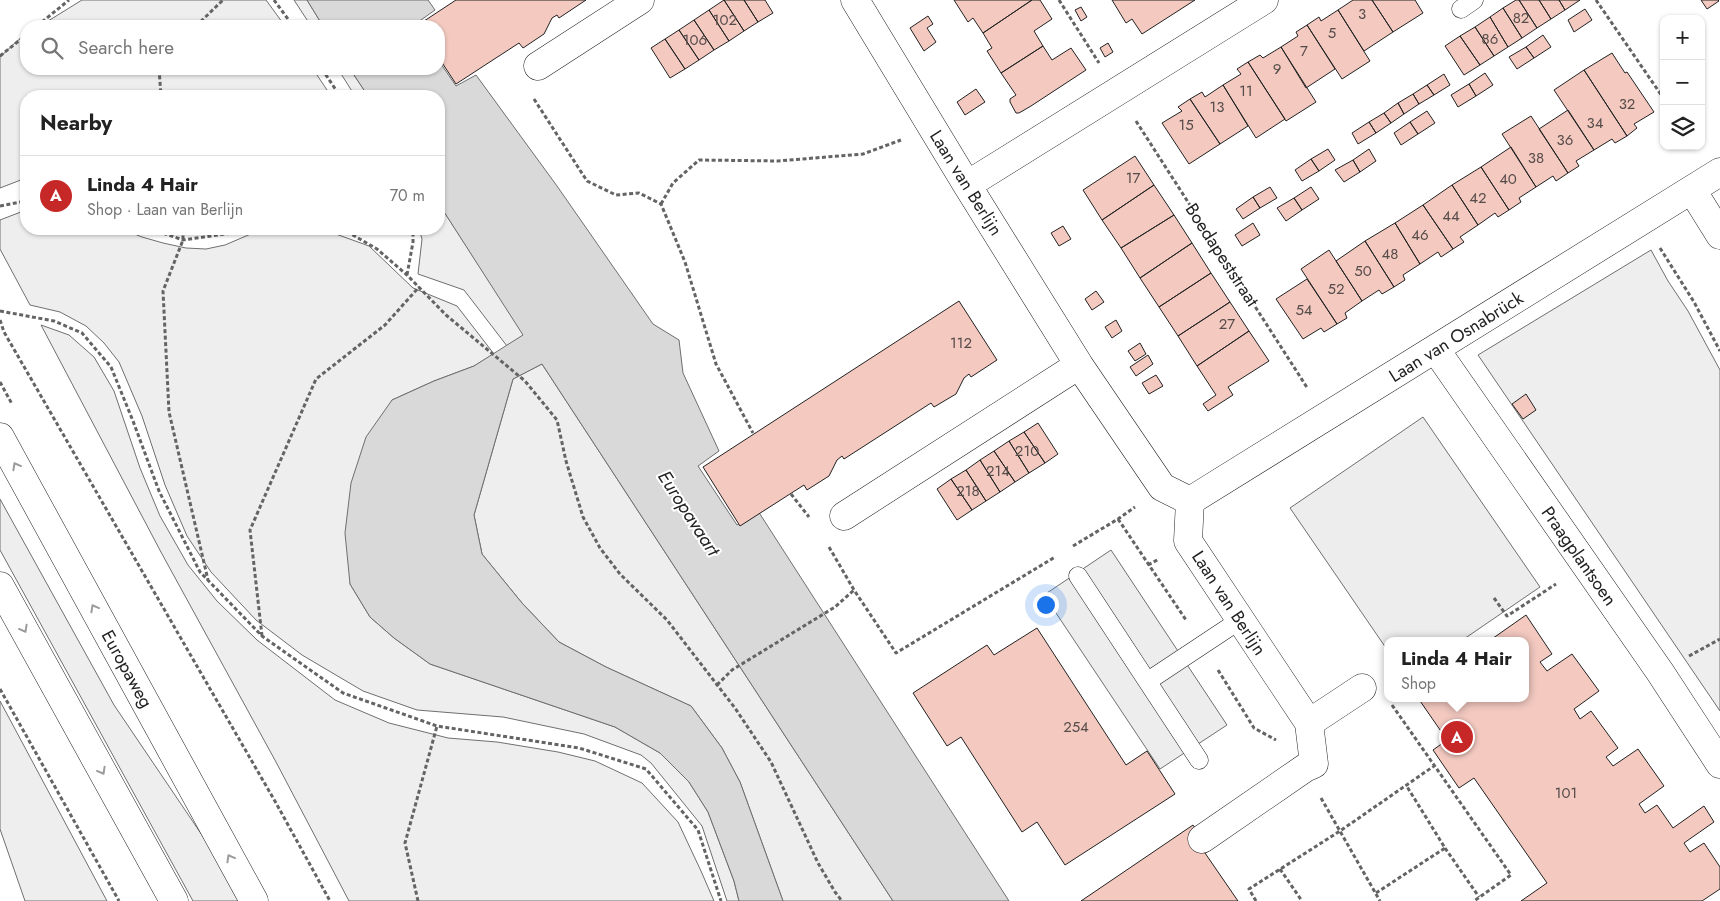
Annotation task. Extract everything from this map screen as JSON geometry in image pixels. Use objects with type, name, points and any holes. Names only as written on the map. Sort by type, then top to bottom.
[{"type":"street","points":[[538,66],[640,0]]},
{"type":"street","name":"Laan van Berlijn","points":[[855,0],[1079,365],[1162,487],[1190,501],[1188,541],[1309,723],[1314,764],[1305,768]]},
{"type":"street","points":[[967,185],[1264,0]]},
{"type":"street","name":"Laan van Osnabrück","points":[[1190,501],[1720,172]]},
{"type":"street","points":[[1692,190],[1720,235]]},
{"type":"street","name":"Praagplantsoen","points":[[1436,350],[1660,672],[1720,764]]},
{"type":"street","points":[[844,516],[1079,365]]},
{"type":"street","name":"Europaweg","points":[[0,437],[254,901]]},
{"type":"street","points":[[0,586],[174,901]]},
{"type":"street","points":[[1309,723],[1362,688]]},
{"type":"street","points":[[1202,839],[1305,768]]},
{"type":"lane","points":[[1078,576],[1199,760]]},
{"type":"lane","points":[[1148,681],[1240,620]]},
{"type":"path","points":[[44,20],[69,0]]},
{"type":"path","points":[[202,20],[223,0]]},
{"type":"path","points":[[274,0],[289,20]]},
{"type":"path","name":"Boedapeststraat","points":[[1059,0],[1326,418]]},
{"type":"path","points":[[1596,0],[1660,93]]},
{"type":"path","points":[[0,56],[20,40]]},
{"type":"path","points":[[159,75],[161,90]]},
{"type":"path","points":[[326,75],[336,90]]},
{"type":"path","points":[[531,94],[587,181],[616,195],[639,193],[661,204],[685,262],[716,364],[753,434]]},
{"type":"path","points":[[661,204],[673,183],[699,160],[778,161],[863,154],[933,129]]},
{"type":"path","points":[[0,206],[20,202]]},
{"type":"path","points":[[1644,220],[1694,302],[1720,351]]},
{"type":"path","points":[[168,235],[183,240],[218,235]]},
{"type":"path","points":[[183,235],[183,240],[163,291],[169,412],[208,581]]},
{"type":"path","points":[[353,235],[377,249],[407,275],[446,315],[525,381],[557,420],[566,461],[583,517],[600,548],[620,574],[667,620],[716,685],[736,708],[771,762],[814,854],[842,901]]},
{"type":"path","points":[[407,275],[413,235]]},
{"type":"path","points":[[262,636],[250,530],[316,379],[384,325],[419,287]]},
{"type":"path","points":[[0,311],[54,321],[82,333],[111,366],[159,491],[200,572],[262,636],[343,693],[437,726],[579,748],[646,769],[698,830],[721,901]]},
{"type":"path","points":[[0,320],[9,341],[276,803],[330,901]]},
{"type":"path","points":[[1067,550],[1118,519],[1162,487]]},
{"type":"path","points":[[791,494],[814,523]]},
{"type":"path","points":[[825,538],[854,590],[896,653],[1058,555]]},
{"type":"path","points":[[1494,598],[1507,616],[1585,565]]},
{"type":"path","points":[[716,685],[732,670],[835,608],[854,590]]},
{"type":"path","points":[[0,689],[119,901]]},
{"type":"path","points":[[1390,703],[1511,875],[1474,901]]},
{"type":"path","points":[[418,901],[405,843],[437,726]]},
{"type":"path","points":[[1256,901],[1249,888],[1340,830],[1434,766]]},
{"type":"path","points":[[1305,768],[1380,901]]},
{"type":"path","points":[[1406,785],[1479,898]]},
{"type":"path","points":[[1376,893],[1445,848]]},
{"type":"path","points":[[1280,869],[1302,901]]},
{"type":"shaded area","points":[[82,0],[266,0],[281,20],[50,20]]},
{"type":"shaded area","points":[[294,0],[307,0],[319,20],[307,20]]},
{"type":"shaded area","points":[[20,39],[20,75],[317,75],[327,90],[20,90],[20,180],[0,188],[0,57]]},
{"type":"shaded area","points":[[342,75],[354,75],[364,90],[351,90]]},
{"type":"shaded area","points":[[20,212],[20,235],[137,235],[186,248],[206,249],[225,245],[248,235],[339,235],[369,246],[413,288],[457,306],[494,354],[474,366],[392,400],[350,584],[370,617],[394,638],[430,664],[615,727],[660,753],[689,782],[708,812],[734,881],[739,901],[727,901],[702,826],[651,763],[641,755],[584,734],[503,717],[417,710],[363,691],[302,655],[256,620],[211,572],[187,536],[165,485],[142,416],[119,362],[104,343],[86,326],[60,312],[30,305],[0,249],[0,220]]},
{"type":"shaded area","points":[[445,213],[524,335],[507,346],[464,290],[418,274],[421,235],[445,235]]},
{"type":"shaded area","points":[[1651,250],[1668,281],[1688,311],[1720,370],[1720,711],[1478,355]]},
{"type":"shaded area","points":[[41,325],[69,335],[94,357],[114,391],[140,468],[160,516],[188,565],[217,601],[257,640],[335,700],[389,723],[448,738],[497,742],[558,752],[595,761],[642,783],[678,822],[714,901],[349,901]]},
{"type":"shaded area","points":[[542,364],[893,901],[783,901],[740,782],[722,748],[691,706],[606,667],[559,642],[522,603],[482,554],[474,515],[513,379]]},
{"type":"shaded area","points":[[1423,417],[1540,587],[1467,637],[1384,637],[1384,645],[1290,508]]},
{"type":"shaded area","points":[[0,499],[114,705],[206,841],[241,901],[193,901],[0,550]]},
{"type":"shaded area","points":[[1111,550],[1227,725],[1160,769],[1044,595]]},
{"type":"shaded area","points":[[0,701],[107,901],[25,901],[0,829]]},
{"type":"water","points":[[307,0],[428,0],[435,10],[421,20],[319,20]]},
{"type":"water","name":"Europavaart","points":[[445,70],[456,86],[476,75],[557,186],[653,324],[679,340],[683,373],[719,451],[698,466],[737,525],[758,511],[1009,901],[893,901],[542,364],[513,379],[474,515],[482,554],[522,603],[559,642],[606,667],[691,706],[722,748],[740,782],[783,901],[739,901],[734,881],[708,812],[689,782],[660,753],[615,727],[430,664],[394,638],[370,617],[350,584],[345,533],[351,483],[366,437],[392,400],[474,366],[523,335],[445,213],[445,90],[364,90],[354,75],[445,75]]},
{"type":"building","points":[[456,0],[586,0],[559,18],[557,15],[552,18],[544,34],[523,48],[519,43],[456,84],[445,67],[445,20],[426,20]]},
{"type":"building","points":[[724,0],[744,31],[729,41],[709,10]]},
{"type":"building","points":[[724,0],[744,0],[758,22],[744,31]]},
{"type":"building","points":[[744,0],[765,0],[773,13],[758,22]]},
{"type":"building","points":[[954,0],[1032,0],[983,33],[973,18],[968,22]]},
{"type":"building","points":[[1032,0],[1040,0],[1052,19],[1034,31],[1043,46],[1001,73],[987,51],[992,48],[983,33]]},
{"type":"building","points":[[1112,0],[1195,0],[1142,34],[1132,19],[1126,23]]},
{"type":"building","points":[[1353,0],[1372,0],[1393,32],[1364,51],[1338,10]]},
{"type":"building","points":[[1372,0],[1415,0],[1423,13],[1393,32]]},
{"type":"building","points":[[1519,0],[1537,28],[1522,38],[1503,8]]},
{"type":"building","points":[[1519,0],[1539,0],[1551,19],[1537,28]]},
{"type":"building","points":[[1539,0],[1559,0],[1565,10],[1551,19]]},
{"type":"building","points":[[1559,0],[1580,0],[1565,10]]},
{"type":"building","points":[[1701,0],[1718,0],[1719,1],[1707,9]]},
{"type":"building","points":[[1081,7],[1087,17],[1081,21],[1075,10]]},
{"type":"building","points":[[1503,8],[1522,38],[1508,47],[1490,17]]},
{"type":"building","points":[[1585,9],[1592,20],[1574,32],[1568,20]]},
{"type":"building","points":[[709,10],[729,41],[714,50],[694,20]]},
{"type":"building","points":[[1338,10],[1370,61],[1342,79],[1307,25],[1319,17],[1321,21]]},
{"type":"building","points":[[928,16],[933,24],[927,28],[936,42],[924,51],[910,28]]},
{"type":"building","points":[[1490,17],[1508,47],[1494,56],[1475,27]]},
{"type":"building","points":[[694,20],[714,50],[699,60],[679,30]]},
{"type":"building","points":[[1307,25],[1335,69],[1306,88],[1281,47],[1298,36],[1296,32]]},
{"type":"building","points":[[1475,27],[1494,56],[1480,65],[1460,36]]},
{"type":"building","points":[[679,30],[699,60],[685,69],[665,39]]},
{"type":"building","points":[[1543,35],[1551,47],[1534,58],[1526,47]]},
{"type":"building","points":[[1460,36],[1480,65],[1464,75],[1445,46]]},
{"type":"building","points":[[665,39],[685,69],[670,78],[651,48]]},
{"type":"building","points":[[1108,43],[1113,52],[1105,57],[1100,48]]},
{"type":"building","points":[[1043,46],[1052,60],[1071,48],[1086,70],[1031,106],[1016,113],[1010,99],[1016,95],[1001,73]]},
{"type":"building","points":[[1281,47],[1316,102],[1286,121],[1248,62],[1260,55],[1263,58]]},
{"type":"building","points":[[1526,47],[1534,58],[1517,69],[1509,57]]},
{"type":"building","points":[[1612,53],[1654,112],[1634,124],[1637,128],[1627,136],[1584,70]]},
{"type":"building","points":[[1248,62],[1285,119],[1256,138],[1223,85],[1241,74],[1237,69]]},
{"type":"building","points":[[1584,70],[1627,136],[1615,143],[1612,139],[1594,150],[1554,90]]},
{"type":"building","points":[[1485,73],[1493,85],[1476,96],[1469,84]]},
{"type":"building","points":[[1444,74],[1450,85],[1434,95],[1427,85]]},
{"type":"building","points":[[1469,84],[1476,96],[1458,107],[1451,95]]},
{"type":"building","points":[[1223,85],[1248,126],[1220,144],[1190,99],[1202,92],[1205,97]]},
{"type":"building","points":[[1427,85],[1434,95],[1419,104],[1413,94]]},
{"type":"building","points":[[976,89],[985,102],[965,115],[957,102]]},
{"type":"building","points":[[1413,94],[1419,104],[1404,114],[1398,103]]},
{"type":"building","points":[[1190,99],[1220,144],[1189,164],[1162,123],[1182,111],[1178,107]]},
{"type":"building","points":[[1398,103],[1404,114],[1391,123],[1384,113]]},
{"type":"building","points":[[1568,110],[1594,150],[1576,161],[1579,166],[1568,173],[1539,129]]},
{"type":"building","points":[[1427,111],[1435,123],[1418,134],[1410,122]]},
{"type":"building","points":[[1384,113],[1391,123],[1376,133],[1369,122]]},
{"type":"building","points":[[1531,116],[1568,173],[1556,181],[1553,176],[1536,187],[1502,134]]},
{"type":"building","points":[[1369,122],[1376,133],[1358,144],[1352,133]]},
{"type":"building","points":[[1410,122],[1418,134],[1401,145],[1394,133]]},
{"type":"building","points":[[1511,147],[1536,187],[1519,198],[1521,202],[1509,210],[1481,167]]},
{"type":"building","points":[[1328,149],[1335,160],[1319,171],[1311,159]]},
{"type":"building","points":[[1369,149],[1376,161],[1360,172],[1353,160]]},
{"type":"building","points":[[1135,156],[1154,185],[1102,220],[1083,190]]},
{"type":"building","points":[[1311,159],[1319,171],[1302,181],[1295,170]]},
{"type":"building","points":[[1353,160],[1360,172],[1344,182],[1335,170]]},
{"type":"building","points":[[1481,167],[1509,210],[1498,217],[1495,213],[1478,225],[1452,185]]},
{"type":"building","points":[[1154,185],[1174,215],[1121,248],[1102,220]]},
{"type":"building","points":[[1452,185],[1478,225],[1460,237],[1464,242],[1453,249],[1423,205]]},
{"type":"building","points":[[1270,187],[1277,198],[1260,208],[1253,197]]},
{"type":"building","points":[[1311,187],[1319,199],[1302,210],[1294,198]]},
{"type":"building","points":[[1253,197],[1260,208],[1243,219],[1236,209]]},
{"type":"building","points":[[1294,198],[1302,210],[1286,221],[1277,208]]},
{"type":"building","points":[[1423,205],[1453,249],[1441,257],[1438,252],[1420,264],[1395,223]]},
{"type":"building","points":[[1174,215],[1192,243],[1140,278],[1121,248]]},
{"type":"building","points":[[1253,223],[1260,235],[1242,246],[1235,235]]},
{"type":"building","points":[[1395,223],[1420,264],[1403,275],[1405,280],[1394,287],[1365,241]]},
{"type":"building","points":[[1063,226],[1071,239],[1059,246],[1051,233]]},
{"type":"building","points":[[1365,241],[1394,287],[1382,294],[1379,290],[1362,301],[1336,261]]},
{"type":"building","points":[[1192,243],[1211,273],[1159,307],[1140,278]]},
{"type":"building","points":[[1329,250],[1362,301],[1345,313],[1347,318],[1337,324],[1301,269]]},
{"type":"building","points":[[1211,273],[1230,302],[1178,336],[1159,307]]},
{"type":"building","points":[[1307,279],[1337,324],[1324,332],[1321,328],[1303,339],[1276,299]]},
{"type":"building","points":[[1096,291],[1104,302],[1092,310],[1085,299]]},
{"type":"building","points":[[959,301],[997,360],[971,377],[969,374],[964,378],[956,394],[934,407],[931,403],[844,459],[842,456],[837,460],[829,476],[807,490],[804,485],[740,526],[703,467]]},
{"type":"building","points":[[1230,302],[1249,331],[1197,366],[1178,336]]},
{"type":"building","points":[[1116,320],[1122,331],[1112,338],[1105,327]]},
{"type":"building","points":[[1249,331],[1269,361],[1228,387],[1233,395],[1208,411],[1203,404],[1216,395],[1197,366]]},
{"type":"building","points":[[1140,343],[1146,354],[1135,361],[1128,351]]},
{"type":"building","points":[[1148,355],[1153,364],[1136,376],[1130,367]]},
{"type":"building","points":[[1156,375],[1163,386],[1149,394],[1142,383]]},
{"type":"building","points":[[1526,394],[1536,410],[1523,419],[1512,404]]},
{"type":"building","points":[[1038,423],[1058,454],[1045,463],[1024,432]]},
{"type":"building","points":[[1024,432],[1045,463],[1029,473],[1009,441]]},
{"type":"building","points":[[1009,441],[1029,473],[1015,482],[994,451]]},
{"type":"building","points":[[994,451],[1015,482],[1000,492],[980,460]]},
{"type":"building","points":[[980,460],[1000,492],[986,501],[966,470]]},
{"type":"building","points":[[966,470],[986,501],[972,510],[951,479]]},
{"type":"building","points":[[951,479],[972,510],[957,520],[937,489]]},
{"type":"building","points":[[1526,615],[1552,654],[1540,662],[1547,671],[1572,654],[1599,691],[1574,709],[1580,719],[1591,711],[1618,748],[1606,757],[1613,766],[1638,749],[1664,786],[1639,804],[1645,813],[1657,805],[1673,828],[1704,806],[1714,822],[1684,843],[1690,852],[1704,843],[1720,867],[1720,889],[1702,901],[1521,901],[1547,883],[1474,778],[1459,788],[1433,750],[1447,740],[1421,702],[1529,702],[1529,637],[1495,637]]},
{"type":"building","points":[[1037,628],[1126,765],[1147,751],[1175,794],[1065,865],[1037,822],[1022,832],[961,737],[947,746],[913,693],[987,645],[994,655]]},
{"type":"building","points":[[1193,825],[1210,849],[1205,853],[1238,901],[1081,901]]},
{"type":"place","name":"Linda 4 Hair","points":[[1457,737]]}]
